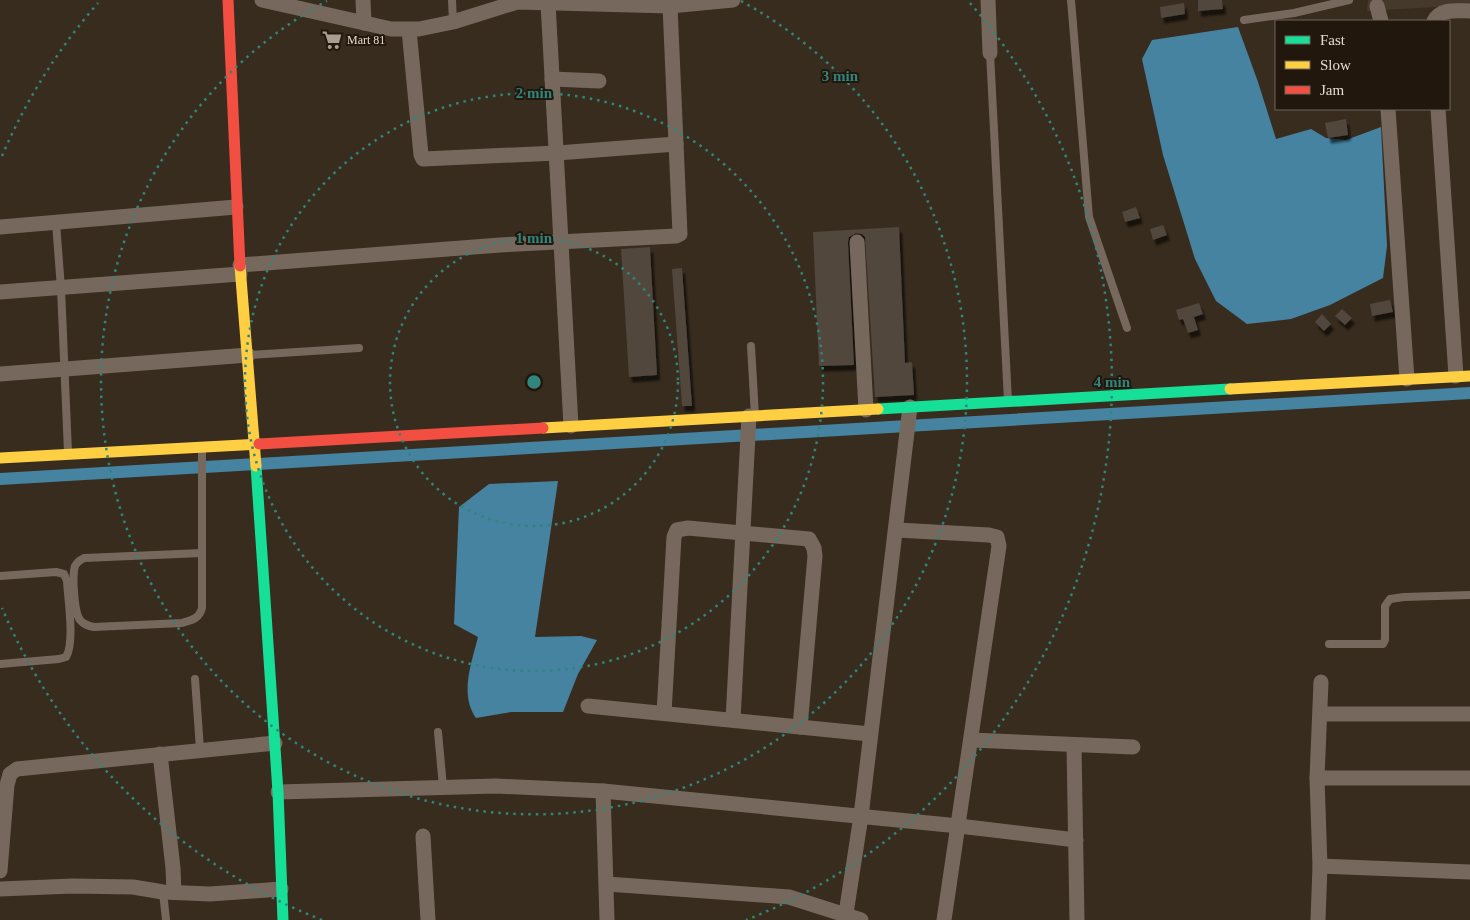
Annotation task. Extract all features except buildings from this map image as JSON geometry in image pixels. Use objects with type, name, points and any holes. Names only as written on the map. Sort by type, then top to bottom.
[{"type":"street","points":[[228,0],[236,207],[278,792],[283,920]]},
{"type":"street","points":[[262,0],[302,5],[364,23],[391,29],[409,30],[453,22],[517,2],[608,2],[670,6],[733,0]]},
{"type":"street","points":[[363,0],[364,23]]},
{"type":"street","points":[[988,0],[990,53]]},
{"type":"street","points":[[548,3],[571,426]]},
{"type":"street","points":[[1376,3],[1381,20]]},
{"type":"street","points":[[0,292],[61,288],[240,269],[562,242],[676,236],[680,234],[670,6]]},
{"type":"street","points":[[1435,20],[1444,12],[1470,11]]},
{"type":"street","points":[[409,30],[421,155],[423,159],[557,153],[676,144]]},
{"type":"street","points":[[552,79],[599,80]]},
{"type":"street","points":[[1388,110],[1407,379]]},
{"type":"street","points":[[0,458],[202,447],[254,447],[571,426],[751,419],[866,410],[909,418],[1008,402],[1463,376],[1438,110]]},
{"type":"street","points":[[0,227],[236,207]]},
{"type":"street","points":[[857,242],[866,410]]},
{"type":"street","points":[[0,374],[248,355]]},
{"type":"street","points":[[845,918],[861,816],[909,418]]},
{"type":"street","points":[[733,720],[751,419]]},
{"type":"street","points":[[664,713],[674,537],[677,530],[688,528],[809,539],[814,548],[800,727]]},
{"type":"street","points":[[896,530],[998,537],[999,546],[944,920]]},
{"type":"street","points":[[1318,920],[1320,866],[1317,778],[1321,682]]},
{"type":"street","points":[[588,706],[870,734]]},
{"type":"street","points":[[1321,714],[1470,714]]},
{"type":"street","points":[[971,740],[1074,746],[1133,747]]},
{"type":"street","points":[[0,871],[7,785],[10,774],[17,769],[274,743]]},
{"type":"street","points":[[1074,746],[1077,920]]},
{"type":"street","points":[[160,754],[173,868],[169,892]]},
{"type":"street","points":[[1317,778],[1470,778]]},
{"type":"street","points":[[278,792],[496,786],[604,791],[959,826],[1076,840]]},
{"type":"street","points":[[604,791],[607,920]]},
{"type":"street","points":[[422,836],[428,920]]},
{"type":"street","points":[[1320,866],[1470,872]]},
{"type":"street","points":[[606,884],[789,897],[845,918],[861,920]]},
{"type":"street","points":[[0,889],[72,886],[132,887],[169,892],[210,894],[281,889]]},
{"type":"lane","points":[[452,0],[453,22]]},
{"type":"lane","points":[[1071,0],[1089,217],[1127,328]]},
{"type":"lane","points":[[1244,20],[1294,13],[1349,0]]},
{"type":"lane","points":[[990,53],[1008,402]]},
{"type":"lane","points":[[56,223],[61,288],[68,454]]},
{"type":"lane","points":[[751,346],[751,419]]},
{"type":"lane","points":[[248,355],[359,348]]},
{"type":"lane","points":[[202,447],[203,459],[202,608],[200,615],[194,620],[182,623],[94,627],[84,624],[80,619],[77,609],[74,572],[76,563],[84,558],[202,552]]},
{"type":"lane","points":[[0,576],[56,572],[64,574],[67,581],[71,640],[70,651],[66,657],[0,664]]},
{"type":"lane","points":[[1329,644],[1383,644],[1385,640],[1385,606],[1390,599],[1470,595]]},
{"type":"lane","points":[[195,679],[200,749]]},
{"type":"lane","points":[[438,732],[442,787]]},
{"type":"lane","points":[[166,920],[169,892]]},
{"type":"shaded area","points":[[1368,0],[1470,0],[1470,5],[1367,11]]},
{"type":"water","points":[[1238,27],[1276,139],[1311,129],[1326,138],[1346,140],[1381,127],[1387,246],[1383,278],[1330,305],[1291,319],[1247,324],[1216,301],[1195,259],[1163,155],[1142,59],[1152,40]]},
{"type":"water","points":[[558,481],[535,637],[581,636],[597,640],[578,674],[563,712],[511,712],[476,718],[468,699],[468,678],[478,637],[454,624],[459,507],[489,484]]},
{"type":"waterway","points":[[0,479],[1470,393]]},
{"type":"traffic: fast","points":[[878,409],[1230,389]]},
{"type":"traffic: fast","points":[[256,466],[278,792],[283,920]]},
{"type":"traffic: slow","points":[[240,266],[256,466]]},
{"type":"traffic: slow","points":[[1230,389],[1470,376]]},
{"type":"traffic: slow","points":[[543,428],[878,409]]},
{"type":"traffic: slow","points":[[0,458],[259,444]]},
{"type":"traffic: jam","points":[[228,0],[240,266]]},
{"type":"traffic: jam","points":[[259,444],[543,428]]},
{"type":"place","name":"Mart 81","points":[[332,40]]}]
